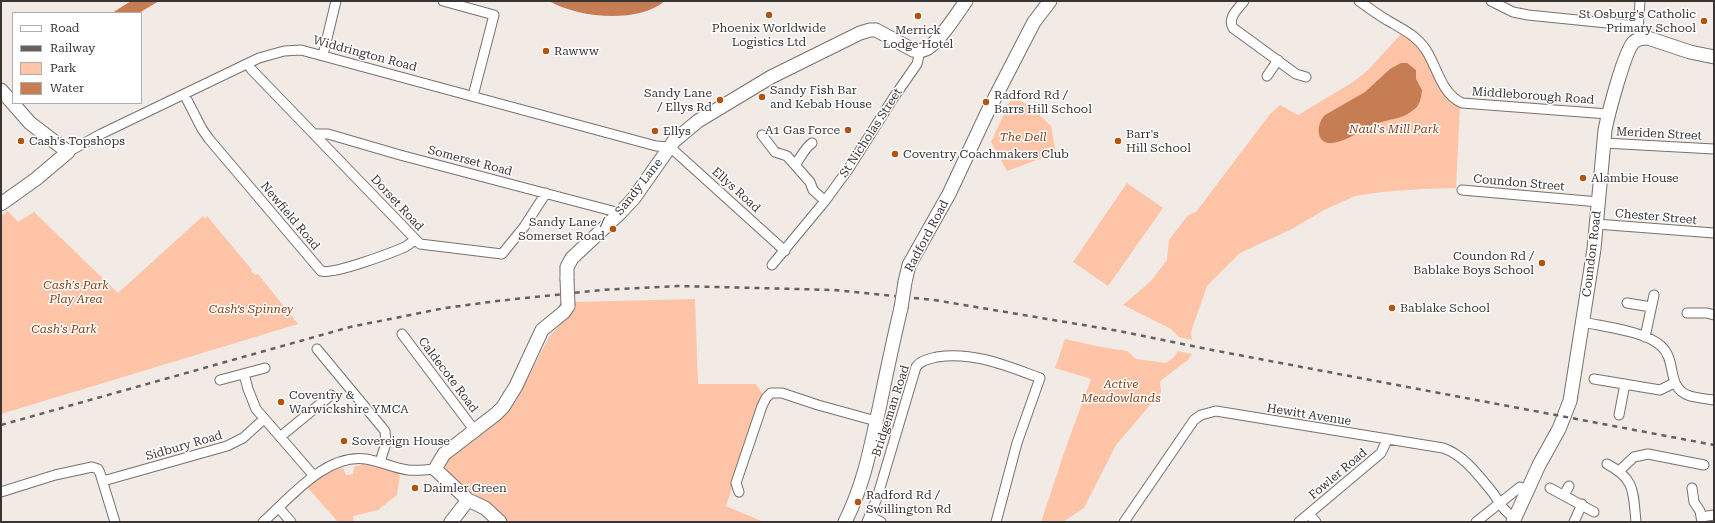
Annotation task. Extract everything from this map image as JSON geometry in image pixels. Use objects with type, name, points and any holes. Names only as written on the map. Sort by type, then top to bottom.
[{"type":"street","points":[[323,55],[336,1]]},
{"type":"street","points":[[443,1],[494,14],[473,96]]},
{"type":"street","points":[[920,51],[928,48],[935,41],[966,1]]},
{"type":"street","name":"Radford Road","points":[[845,522],[864,476],[873,444],[876,421],[909,265],[949,194],[1034,22],[1050,1]]},
{"type":"street","name":"Radford Road","points":[[1042,12],[1057,1]]},
{"type":"street","points":[[1244,1],[1232,18],[1232,26],[1234,29],[1296,74],[1306,77]]},
{"type":"street","name":"Middleborough Road","points":[[1359,1],[1382,17],[1405,29],[1417,39],[1426,51],[1444,88],[1455,100],[1462,103],[1608,114]]},
{"type":"street","points":[[1490,1],[1513,12],[1638,35],[1690,52],[1714,57]]},
{"type":"street","points":[[1638,35],[1640,1]]},
{"type":"street","name":"Sandy Lane","points":[[435,470],[444,454],[502,407],[516,386],[542,330],[568,306],[567,267],[572,258],[634,198],[674,141],[698,121],[771,77],[830,46],[860,33],[876,30],[913,50],[920,51]]},
{"type":"street","name":"Coundon Road","points":[[1514,520],[1529,490],[1539,465],[1559,429],[1570,401],[1584,322],[1608,114],[1628,50],[1638,35]]},
{"type":"street","name":"Widdrington Road","points":[[68,152],[101,134],[248,64],[268,55],[288,50],[301,50],[323,55],[656,146],[670,147]]},
{"type":"street","name":"St Nicholas Street","points":[[772,265],[785,251],[849,168],[917,64],[920,51]]},
{"type":"street","points":[[1267,76],[1278,60]]},
{"type":"street","name":"Dorset Road","points":[[248,64],[261,80],[420,244],[502,254],[524,226],[546,193]]},
{"type":"street","points":[[1,90],[30,123],[68,152],[36,179],[1,204]]},
{"type":"street","name":"Newfield Road","points":[[184,94],[202,129],[209,139],[321,271],[326,273],[333,272],[406,247],[415,240]]},
{"type":"street","name":"Somerset Road","points":[[315,134],[328,134],[620,213]]},
{"type":"street","points":[[762,135],[775,152],[786,156],[795,165],[810,182],[813,190],[825,200]]},
{"type":"street","points":[[795,165],[803,154],[805,148],[812,143]]},
{"type":"street","name":"Meriden Street","points":[[1604,143],[1714,149]]},
{"type":"street","name":"Ellys Road","points":[[670,147],[785,251]]},
{"type":"street","name":"Coundon Street","points":[[1462,190],[1599,202]]},
{"type":"street","name":"Chester Street","points":[[1596,224],[1714,233]]},
{"type":"street","points":[[1645,337],[1654,295]]},
{"type":"street","points":[[1627,303],[1651,307]]},
{"type":"street","points":[[1687,313],[1710,311]]},
{"type":"street","points":[[1584,322],[1613,327],[1655,340],[1667,352],[1671,364],[1674,383],[1683,392],[1690,396],[1714,400]]},
{"type":"street","name":"Caldecote Road","points":[[402,334],[475,430]]},
{"type":"street","points":[[317,349],[385,431],[386,443],[380,462]]},
{"type":"street","name":"Bridgeman Road","points":[[868,519],[916,367],[918,364],[927,359],[949,355],[964,355],[1009,367],[1040,378],[1017,443],[996,522]]},
{"type":"street","points":[[220,380],[265,368]]},
{"type":"street","points":[[244,374],[254,405],[264,419],[314,476]]},
{"type":"street","points":[[1594,379],[1660,390],[1674,383]]},
{"type":"street","points":[[1619,415],[1624,384]]},
{"type":"street","points":[[739,492],[736,483],[762,406],[766,398],[771,393],[782,393],[818,405],[876,421]]},
{"type":"street","points":[[280,436],[331,395]]},
{"type":"street","name":"Hewitt Avenue","points":[[1124,522],[1194,420],[1208,412],[1216,411],[1443,448],[1451,451],[1467,464],[1514,520]]},
{"type":"street","name":"Sidbury Road","points":[[102,481],[227,446],[243,438],[264,419]]},
{"type":"street","name":"Fowler Road","points":[[1299,522],[1381,453],[1387,440]]},
{"type":"street","points":[[1619,471],[1634,457],[1648,454],[1704,465]]},
{"type":"street","points":[[262,522],[326,467],[339,461],[365,458],[406,470],[435,470],[468,500],[485,508],[500,522]]},
{"type":"street","points":[[1607,464],[1619,471],[1628,479],[1631,485],[1636,522]]},
{"type":"street","points":[[1,492],[88,467],[96,468],[100,473],[115,522]]},
{"type":"street","points":[[1564,495],[1569,486]]},
{"type":"street","points":[[1476,522],[1520,487],[1529,490]]},
{"type":"street","points":[[1550,488],[1582,504],[1594,512]]},
{"type":"street","points":[[1692,488],[1694,502],[1700,511],[1701,519],[1714,515]]},
{"type":"street","points":[[451,522],[468,500]]},
{"type":"street","points":[[1574,522],[1582,504]]},
{"type":"street","points":[[279,508],[291,522]]},
{"type":"street","points":[[1309,514],[1316,522]]},
{"type":"street","points":[[868,519],[881,522]]},
{"type":"green space","name":"Naul's Mill Park","points":[[1403,32],[1421,49],[1427,58],[1438,83],[1448,98],[1453,103],[1460,106],[1456,188],[1381,192],[1355,196],[1324,210],[1292,229],[1240,253],[1207,286],[1191,332],[1192,340],[1179,337],[1171,329],[1123,305],[1151,281],[1167,260],[1169,240],[1188,215],[1196,212],[1270,114],[1280,105],[1298,115],[1353,82],[1367,71]]},
{"type":"green space","name":"The Dell","points":[[1012,97],[1029,105],[1051,126],[1056,153],[1007,171],[991,142]]},
{"type":"green space","points":[[1127,183],[1163,208],[1108,286],[1073,262]]},
{"type":"green space","name":"Cash's Park","points":[[8,211],[18,222],[34,212],[118,293],[203,216],[205,219],[207,216],[252,270],[251,271],[255,275],[258,274],[298,324],[1,414],[1,216]]},
{"type":"green space","points":[[695,299],[698,384],[756,384],[763,395],[726,506],[764,522],[506,522],[484,502],[445,471],[446,463],[451,456],[501,417],[516,401],[549,337],[574,310],[574,302]]},
{"type":"green space","name":"Active Meadowlands","points":[[1065,339],[1127,351],[1136,359],[1166,363],[1174,357],[1178,351],[1192,354],[1188,360],[1160,381],[1161,392],[1116,445],[1084,508],[1063,522],[1041,522],[1091,379],[1055,368]]},
{"type":"green space","points":[[367,463],[396,470],[400,476],[397,495],[378,510],[353,516],[354,522],[338,522],[308,488],[328,473],[343,468],[346,475],[353,474],[354,467]]},
{"type":"water","points":[[131,1],[159,1],[141,12],[114,12]]},
{"type":"water","points":[[549,1],[665,1],[653,8],[639,13],[624,16],[608,16],[592,15],[576,11],[561,7]]},
{"type":"water","points":[[1401,63],[1407,63],[1416,70],[1416,79],[1422,90],[1420,102],[1415,109],[1399,118],[1370,126],[1339,142],[1327,143],[1323,141],[1320,137],[1319,128],[1325,115],[1365,92],[1390,69]]},
{"type":"railway","points":[[1,425],[350,327],[445,308],[497,301],[602,290],[678,286],[834,290],[934,300],[1119,331],[1714,445]]},
{"type":"place","name":"Phoenix Worldwide Logistics Ltd","points":[[769,15]]},
{"type":"place","name":"Merrick Lodge Hotel","points":[[918,16]]},
{"type":"place","name":"St Osburg's Catholic Primary School","points":[[1704,21]]},
{"type":"place","name":"Rawww","points":[[546,51]]},
{"type":"place","name":"Sandy Fish Bar and Kebab House","points":[[762,97]]},
{"type":"place","name":"Sandy Lane / Ellys Rd","points":[[720,100]]},
{"type":"place","name":"Radford Rd / Barrs Hill School","points":[[986,102]]},
{"type":"place","name":"A1 Gas Force","points":[[848,130]]},
{"type":"place","name":"Ellys","points":[[655,131]]},
{"type":"place","name":"Cash's Topshops","points":[[21,141]]},
{"type":"place","name":"Barr's Hill School","points":[[1118,141]]},
{"type":"place","name":"Coventry Coachmakers Club","points":[[895,154]]},
{"type":"place","name":"Alambie House","points":[[1583,178]]},
{"type":"place","name":"Sandy Lane / Somerset Road","points":[[613,229]]},
{"type":"place","name":"Coundon Rd / Bablake Boys School","points":[[1542,263]]},
{"type":"place","name":"Bablake School","points":[[1392,308]]},
{"type":"place","name":"Coventry & Warwickshire YMCA","points":[[281,402]]},
{"type":"place","name":"Sovereign House","points":[[344,441]]},
{"type":"place","name":"Daimler Green","points":[[415,488]]},
{"type":"place","name":"Radford Rd / Swillington Rd","points":[[858,502]]},
{"type":"park label","name":"Cash's Park Play Area","points":[[76,292]]},
{"type":"park label","name":"Cash’s Spinney","points":[[251,309]]}]
